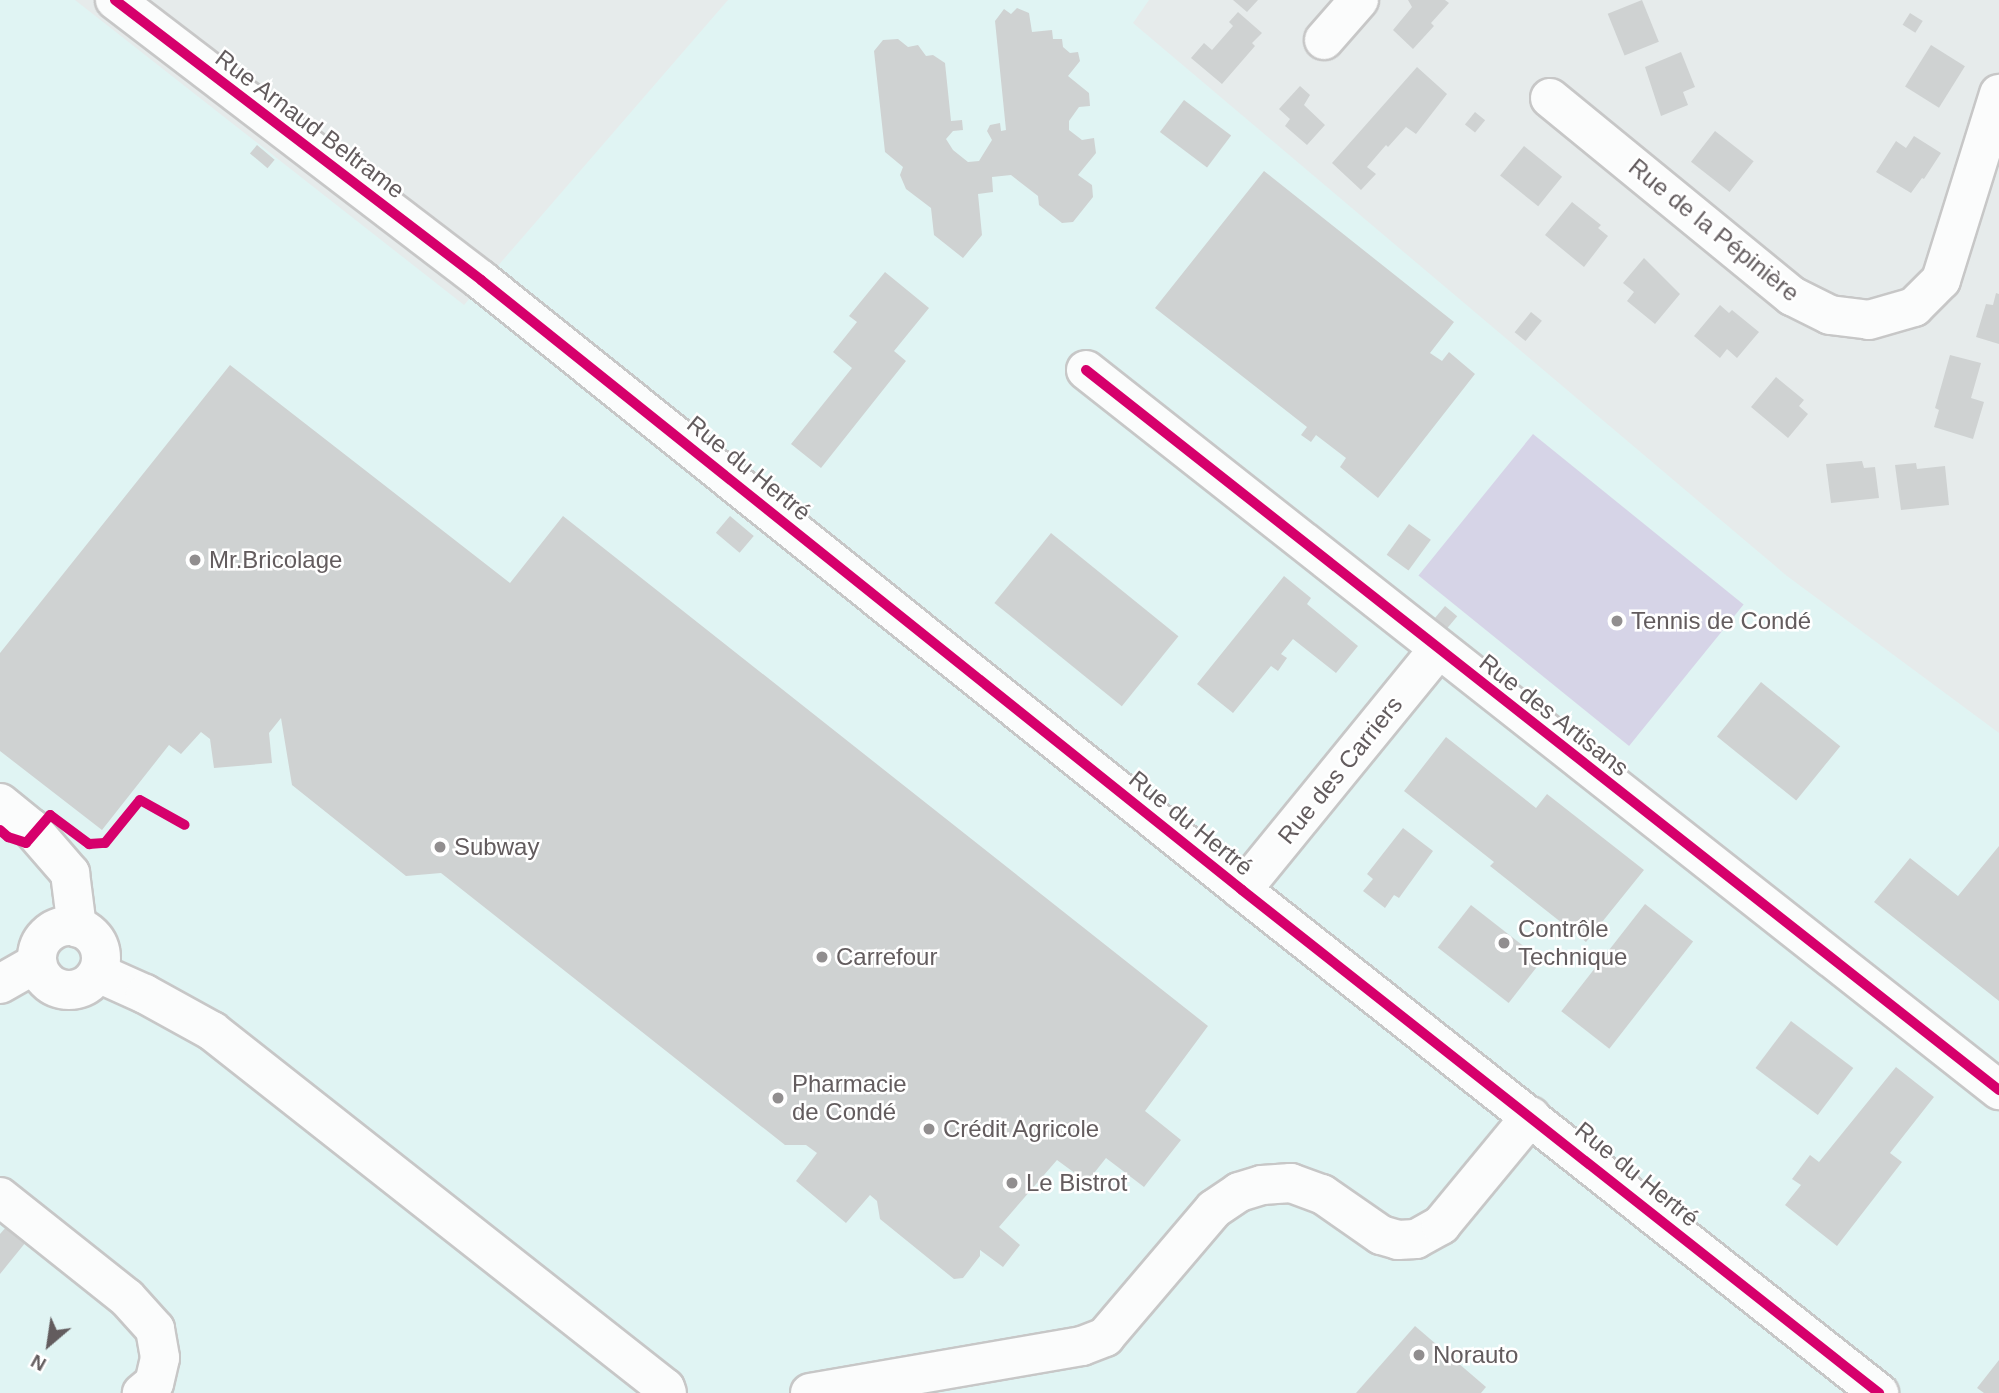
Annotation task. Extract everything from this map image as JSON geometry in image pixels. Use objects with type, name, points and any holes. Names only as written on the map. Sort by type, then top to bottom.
[{"type":"street","name":"Rue Arnaud Beltrame","points":[[115,0],[481,280]]},
{"type":"street","points":[[1324,40],[1359,0]]},
{"type":"street","name":"Rue de la Pépinière","points":[[1550,97],[1791,296],[1830,316],[1869,320],[1914,307],[1941,280],[1999,94]]},
{"type":"street","name":"Rue du Hertré","points":[[481,280],[1242,890],[1879,1393]]},
{"type":"street","name":"Rue des Artisans","points":[[1086,370],[1999,1090]]},
{"type":"street","name":"Rue des Carriers","points":[[1242,890],[1438,650]]},
{"type":"street","points":[[0,803],[31,828],[70,873],[77,928]]},
{"type":"street","points":[[59,928],[77,928],[85,931],[97,944],[100,953],[97,972],[83,988],[61,990],[44,979],[37,962],[40,945],[51,932],[59,928]]},
{"type":"street","points":[[0,984],[37,962]]},
{"type":"street","points":[[97,972],[145,994],[212,1031],[665,1388],[667,1393]]},
{"type":"street","points":[[810,1393],[1082,1346],[1105,1337],[1214,1209],[1239,1192],[1262,1185],[1291,1183],[1322,1194],[1381,1235],[1398,1240],[1416,1239],[1441,1225],[1531,1116]]},
{"type":"street","points":[[0,1197],[127,1298],[155,1329],[160,1358],[154,1383],[142,1393]]},
{"type":"shaded area","points":[[0,0],[75,0],[464,305],[728,0],[1149,0],[1133,23],[1787,576],[1999,733],[1999,1393],[0,1393]]},
{"type":"shaded area","name":"Tennis de Condé","points":[[1533,434],[1744,605],[1629,746],[1418,575]]},
{"type":"building","points":[[1233,0],[1258,0],[1247,12]]},
{"type":"building","points":[[1408,0],[1445,0],[1449,3],[1431,23],[1434,26],[1413,49],[1393,30],[1412,7]]},
{"type":"building","points":[[1642,0],[1659,42],[1625,56],[1608,14]]},
{"type":"building","points":[[1017,8],[1029,13],[1032,32],[1052,30],[1053,39],[1062,39],[1063,47],[1070,53],[1078,52],[1080,61],[1068,76],[1089,93],[1090,106],[1079,107],[1069,121],[1069,130],[1082,140],[1094,138],[1096,153],[1078,175],[1092,185],[1093,197],[1073,222],[1062,223],[1039,205],[1038,196],[1011,175],[992,177],[993,192],[978,194],[982,235],[963,258],[934,235],[931,208],[906,189],[900,175],[903,167],[885,152],[874,51],[883,40],[898,39],[908,47],[918,45],[926,56],[933,55],[945,63],[951,121],[962,120],[963,130],[953,131],[946,139],[953,150],[968,162],[979,161],[992,140],[987,131],[990,125],[1000,123],[1001,131],[1006,130],[995,21],[1004,9],[1011,14]]},
{"type":"building","points":[[1238,12],[1262,33],[1252,43],[1255,46],[1222,84],[1191,58],[1204,43],[1212,50],[1233,26],[1229,22]]},
{"type":"building","points":[[1910,13],[1923,21],[1915,33],[1903,25]]},
{"type":"building","points":[[1931,45],[1965,66],[1939,108],[1905,87]]},
{"type":"building","points":[[1681,52],[1695,87],[1683,92],[1688,105],[1661,116],[1645,67]]},
{"type":"building","points":[[1417,67],[1447,94],[1416,134],[1406,127],[1388,147],[1386,145],[1367,167],[1376,174],[1361,190],[1332,163]]},
{"type":"building","points":[[1300,86],[1310,95],[1304,105],[1325,125],[1307,145],[1285,126],[1290,119],[1279,109]]},
{"type":"building","points":[[1184,100],[1231,136],[1207,167],[1160,132]]},
{"type":"building","points":[[1475,112],[1485,120],[1475,133],[1465,124]]},
{"type":"building","points":[[1715,131],[1754,161],[1730,192],[1691,162]]},
{"type":"building","points":[[1914,136],[1941,153],[1911,193],[1876,172],[1896,141],[1906,148]]},
{"type":"building","points":[[257,145],[275,160],[268,168],[250,153]]},
{"type":"building","points":[[1524,146],[1562,177],[1538,206],[1500,176]]},
{"type":"building","points":[[1264,171],[1454,322],[1430,353],[1442,361],[1449,352],[1475,374],[1378,498],[1340,467],[1346,458],[1316,435],[1311,442],[1301,435],[1307,427],[1155,308]]},
{"type":"building","points":[[1572,202],[1601,225],[1598,228],[1608,236],[1584,267],[1545,235]]},
{"type":"building","points":[[1644,258],[1680,294],[1655,324],[1627,301],[1634,292],[1623,283]]},
{"type":"building","points":[[885,272],[929,308],[894,351],[906,361],[821,468],[791,444],[852,368],[833,352],[857,322],[849,316]]},
{"type":"building","points":[[1996,293],[1999,294],[1999,344],[1976,337],[1986,304],[1993,305]]},
{"type":"building","points":[[1720,305],[1729,313],[1732,310],[1759,332],[1737,358],[1727,349],[1720,358],[1694,336]]},
{"type":"building","points":[[1531,312],[1542,321],[1526,341],[1515,332]]},
{"type":"building","points":[[1950,355],[1981,363],[1971,398],[1984,402],[1973,439],[1934,427],[1939,410],[1935,408]]},
{"type":"building","name":"Carrefour","points":[[230,365],[510,583],[563,516],[1208,1026],[1145,1111],[1181,1140],[1144,1187],[1106,1158],[1087,1182],[1057,1160],[999,1227],[1020,1245],[1003,1267],[980,1250],[980,1256],[963,1278],[954,1279],[880,1219],[877,1201],[870,1195],[846,1223],[796,1181],[817,1153],[806,1145],[785,1145],[441,873],[406,876],[292,785],[281,718],[269,733],[272,763],[214,768],[210,739],[201,732],[181,754],[169,745],[102,830],[0,751],[0,653]]},
{"type":"building","points":[[1776,377],[1804,400],[1799,406],[1808,414],[1788,438],[1751,407]]},
{"type":"building","points":[[1862,461],[1864,468],[1875,467],[1879,498],[1831,503],[1826,464]]},
{"type":"building","points":[[1916,463],[1917,469],[1945,466],[1949,505],[1901,510],[1895,465]]},
{"type":"building","points":[[730,516],[754,536],[740,553],[716,533]]},
{"type":"building","points":[[1409,524],[1431,540],[1409,571],[1387,555]]},
{"type":"building","points":[[1051,533],[1178,636],[1122,706],[994,603]]},
{"type":"building","points":[[1284,576],[1311,598],[1307,604],[1358,646],[1336,673],[1293,639],[1281,654],[1287,658],[1278,671],[1271,666],[1233,713],[1197,684]]},
{"type":"building","points":[[1445,606],[1457,616],[1446,630],[1433,620]]},
{"type":"building","points":[[1761,682],[1840,746],[1796,801],[1717,736]]},
{"type":"building","points":[[1446,737],[1536,808],[1547,794],[1644,870],[1586,942],[1490,866],[1494,862],[1404,791]]},
{"type":"building","points":[[1403,828],[1433,851],[1399,898],[1394,895],[1385,908],[1363,891],[1373,879],[1367,874]]},
{"type":"building","points":[[1999,846],[1999,1001],[1874,902],[1910,858],[1958,896]]},
{"type":"building","points":[[1645,904],[1693,942],[1609,1049],[1561,1011]]},
{"type":"building","points":[[1471,905],[1542,960],[1509,1003],[1438,948]]},
{"type":"building","points":[[1791,1021],[1853,1068],[1818,1115],[1755,1068]]},
{"type":"building","points":[[1896,1067],[1934,1097],[1890,1153],[1902,1162],[1837,1246],[1785,1205],[1801,1185],[1792,1179],[1810,1155],[1819,1162]]},
{"type":"building","points":[[15,1217],[34,1232],[0,1274],[0,1234]]},
{"type":"building","name":"Norauto","points":[[1415,1326],[1486,1387],[1481,1393],[1356,1393]]},
{"type":"building","points":[[1999,1360],[1999,1393],[1984,1393],[1977,1388]]},
{"type":"cycle path","points":[[115,0],[481,280],[1242,890],[1879,1393]]},
{"type":"cycle path","points":[[1086,370],[1999,1090]]},
{"type":"cycle path","points":[[0,830],[8,837],[26,843],[50,815],[89,844],[105,843],[140,800],[185,825]]},
{"type":"place","name":"Mr.Bricolage","points":[[195,560]]},
{"type":"place","name":"Tennis de Condé","points":[[1617,621]]},
{"type":"place","name":"Subway","points":[[440,847]]},
{"type":"place","name":"Contrôle Technique","points":[[1504,943]]},
{"type":"place","name":"Carrefour","points":[[822,957]]},
{"type":"place","name":"Pharmacie de Condé","points":[[778,1098]]},
{"type":"place","name":"Crédit Agricole","points":[[929,1129]]},
{"type":"place","name":"Le Bistrot","points":[[1012,1183]]},
{"type":"place","name":"Norauto","points":[[1419,1355]]}]
